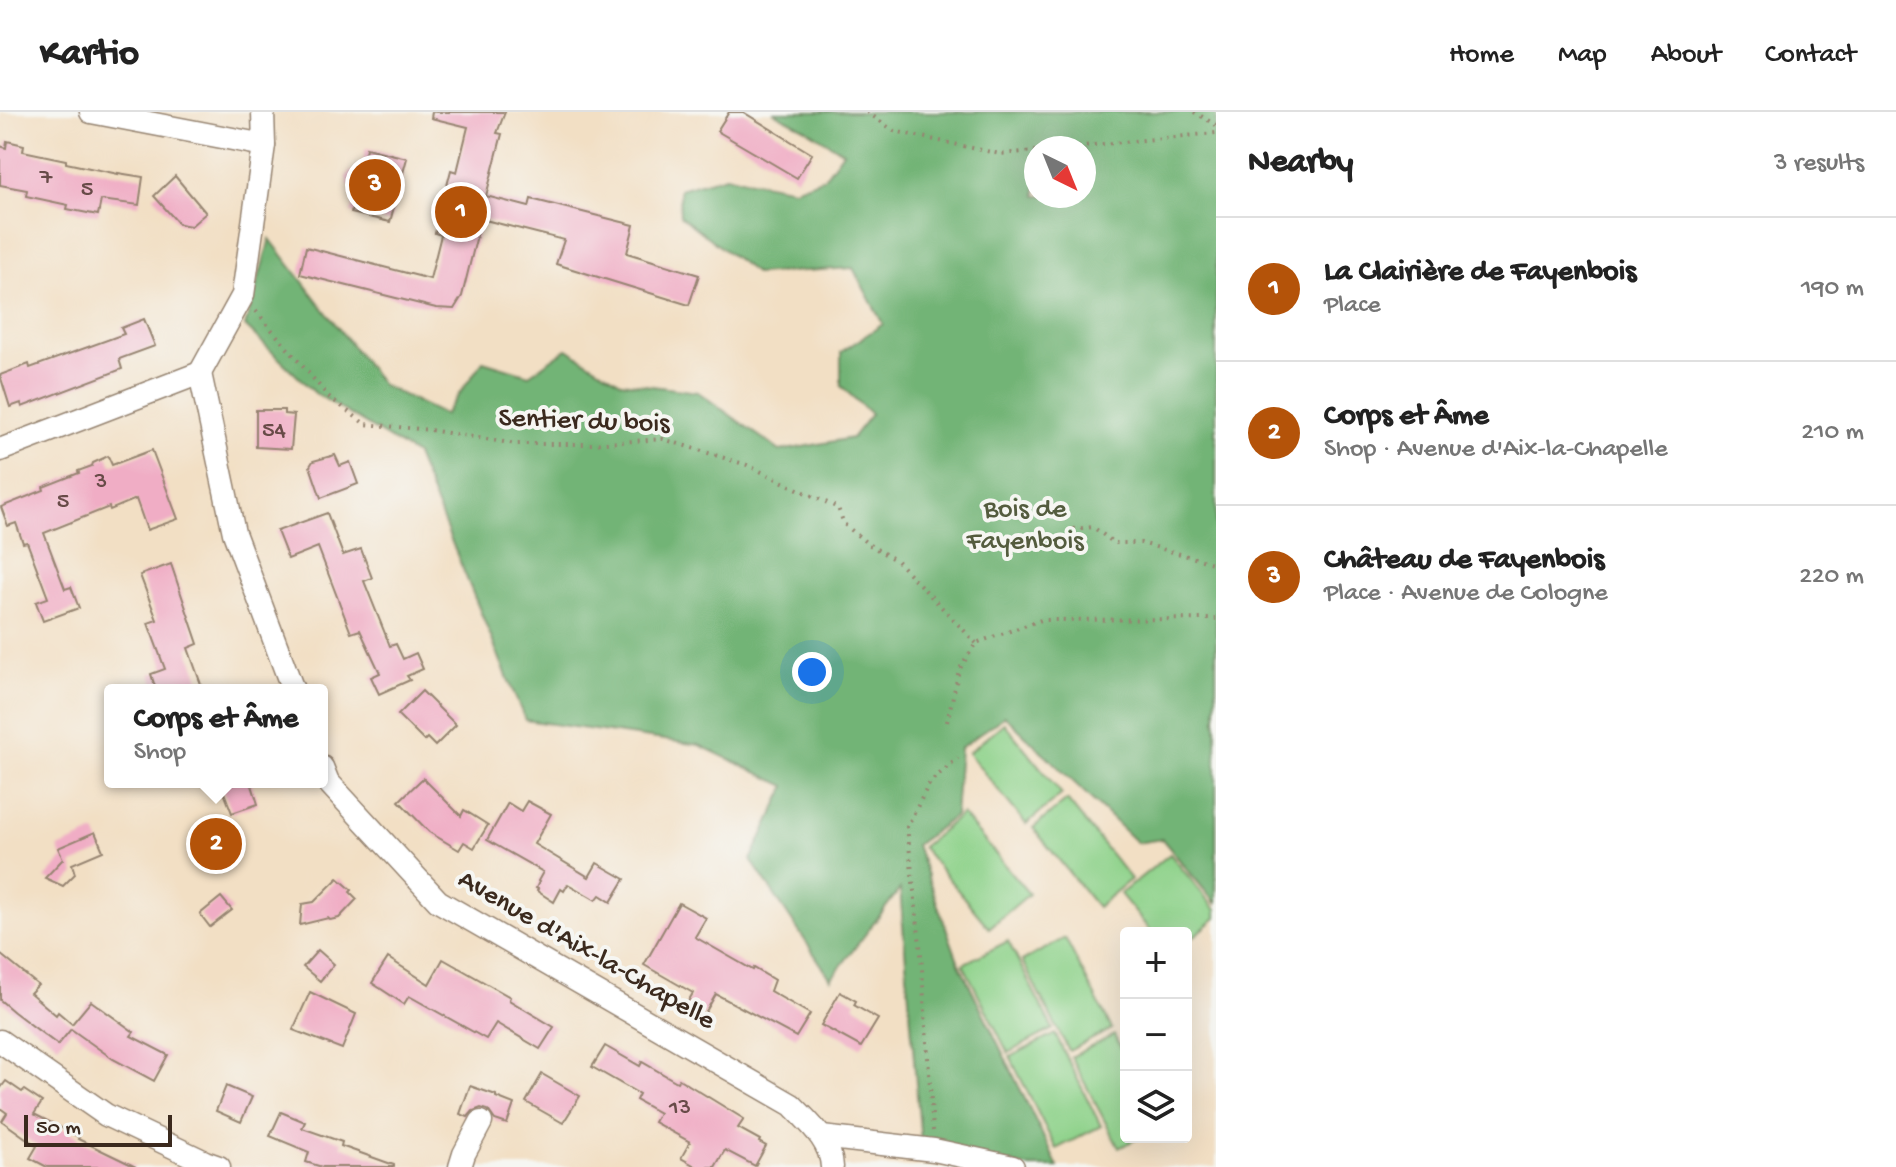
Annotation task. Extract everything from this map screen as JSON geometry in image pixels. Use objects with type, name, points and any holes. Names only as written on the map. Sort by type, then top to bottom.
[{"type":"street","points":[[91,112],[264,145]]},
{"type":"street","points":[[0,450],[200,373],[243,295],[264,145],[263,112]]},
{"type":"street","points":[[200,373],[234,533],[291,684]]},
{"type":"street","name":"Avenue d'Aix-la-Chapelle","points":[[328,782],[438,901],[792,1105],[822,1137],[832,1159],[832,1167]]},
{"type":"street","points":[[0,1041],[106,1115],[219,1167]]},
{"type":"street","points":[[460,1167],[481,1122]]},
{"type":"street","points":[[822,1137],[934,1150],[1013,1167]]},
{"type":"path","points":[[867,112],[894,131],[1000,154],[1024,152]]},
{"type":"path","points":[[1194,112],[1216,125]]},
{"type":"path","points":[[1096,145],[1216,133]]},
{"type":"path","name":"Sentier du bois","points":[[243,295],[328,396],[365,424],[430,430],[516,444],[591,444],[663,439],[747,465],[838,508],[844,524],[868,544],[897,561],[976,643]]},
{"type":"path","points":[[1073,529],[1093,527],[1114,543],[1141,543],[1216,564]]},
{"type":"path","points":[[947,722],[959,670],[976,643],[1041,620],[1216,619]]},
{"type":"path","points":[[934,1150],[921,954],[907,827],[930,782],[958,758]]},
{"type":"green space","name":"Bois de Fayenbois","points":[[773,112],[1216,112],[1216,904],[1162,839],[1137,843],[1005,716],[960,748],[955,816],[916,845],[959,963],[1058,1167],[1025,1167],[921,1144],[900,889],[831,979],[751,860],[786,786],[699,745],[525,720],[416,455],[315,393],[245,326],[270,239],[382,385],[444,415],[483,361],[529,375],[567,349],[621,382],[698,392],[780,451],[852,438],[871,414],[841,386],[841,352],[883,324],[853,268],[756,274],[680,216],[679,189],[726,176],[794,189],[824,178],[843,152]]},
{"type":"green space","points":[[1004,723],[1062,794],[1026,824],[968,753]]},
{"type":"green space","points":[[1067,800],[1131,879],[1097,907],[1033,828]]},
{"type":"green space","points":[[962,814],[1029,894],[989,928],[922,847]]},
{"type":"green space","points":[[1170,854],[1216,910],[1216,918],[1192,938],[1192,927],[1147,927],[1120,894]]},
{"type":"green space","points":[[1065,938],[1112,1029],[1069,1051],[1022,961]]},
{"type":"green space","points":[[1008,941],[1053,1029],[1008,1053],[963,964]]},
{"type":"green space","points":[[1055,1034],[1101,1126],[1056,1149],[1010,1057]]},
{"type":"green space","points":[[1114,1035],[1120,1047],[1120,1143],[1129,1143],[1119,1148],[1071,1057]]},
{"type":"building","points":[[432,112],[505,112],[497,133],[502,134],[486,196],[529,207],[531,199],[634,225],[627,253],[699,275],[689,305],[556,264],[564,240],[481,219],[462,296],[454,309],[436,308],[300,274],[306,247],[430,279],[441,235],[435,233],[451,170],[457,172],[468,127],[431,118]]},
{"type":"building","points":[[729,112],[743,112],[812,154],[797,178],[717,131]]},
{"type":"building","points":[[7,141],[24,145],[23,151],[66,160],[66,163],[143,177],[139,205],[101,200],[98,215],[67,209],[68,205],[26,196],[27,190],[0,185],[0,146],[6,148]]},
{"type":"building","points":[[366,148],[407,158],[390,222],[351,213],[356,191],[348,184],[346,177],[349,172],[361,170]]},
{"type":"building","points":[[175,176],[206,213],[191,226],[179,224],[154,196]]},
{"type":"building","points":[[144,319],[155,346],[119,359],[122,369],[22,407],[21,403],[10,407],[0,375],[29,364],[30,368],[124,334],[121,328]]},
{"type":"building","points":[[256,410],[284,410],[284,414],[294,415],[291,449],[256,447]]},
{"type":"building","points":[[152,450],[178,519],[147,530],[136,499],[44,533],[65,589],[71,587],[79,608],[43,621],[36,602],[48,598],[27,542],[23,543],[16,523],[8,526],[1,507],[44,490],[43,487],[79,473],[108,456],[112,465]]},
{"type":"building","points":[[335,455],[340,466],[350,462],[358,484],[321,498],[310,466],[313,461]]},
{"type":"building","points":[[327,513],[343,555],[361,549],[372,578],[364,581],[390,646],[396,644],[403,659],[416,653],[423,669],[407,676],[410,680],[379,694],[371,677],[380,673],[360,630],[351,633],[318,547],[288,559],[277,531]]},
{"type":"building","points":[[171,564],[198,644],[188,648],[201,684],[154,684],[151,674],[165,669],[148,623],[157,620],[140,575]]},
{"type":"building","points":[[422,691],[456,725],[435,746],[427,738],[424,741],[398,715]]},
{"type":"building","points":[[423,778],[461,816],[464,810],[488,825],[474,848],[464,842],[459,850],[429,832],[399,801]]},
{"type":"building","points":[[222,788],[253,788],[258,804],[232,813]]},
{"type":"building","points":[[527,801],[551,814],[534,844],[589,877],[597,863],[625,879],[611,902],[600,895],[596,900],[568,884],[564,891],[561,889],[554,902],[537,891],[543,872],[487,840],[508,803],[521,811]]},
{"type":"building","points":[[228,828],[236,849],[205,861],[196,840]]},
{"type":"building","points":[[95,832],[103,851],[72,864],[75,874],[63,886],[45,878],[63,859],[58,848]]},
{"type":"building","points":[[338,878],[357,899],[339,918],[300,925],[302,904],[314,902]]},
{"type":"building","points":[[221,897],[232,910],[210,927],[200,914]]},
{"type":"building","points":[[679,903],[706,918],[695,937],[774,980],[770,991],[810,1014],[796,1037],[716,994],[704,1015],[686,1005],[693,993],[644,965]]},
{"type":"building","points":[[318,950],[334,964],[320,981],[303,967]]},
{"type":"building","points":[[0,954],[38,985],[30,993],[56,1015],[58,1012],[72,1024],[91,1001],[134,1032],[131,1036],[168,1055],[154,1081],[113,1059],[71,1029],[58,1045],[14,1012],[0,1000]]},
{"type":"building","points":[[388,958],[429,984],[443,959],[510,997],[509,1000],[554,1027],[540,1049],[496,1023],[486,1039],[409,996],[404,1004],[372,983]]},
{"type":"building","points":[[310,992],[356,1014],[342,1049],[293,1030]]},
{"type":"building","points":[[840,992],[856,1001],[854,1005],[878,1019],[861,1047],[821,1025]]},
{"type":"building","points":[[605,1046],[640,1066],[642,1062],[677,1082],[679,1079],[744,1119],[738,1128],[766,1146],[755,1166],[725,1150],[715,1167],[697,1167],[681,1158],[690,1142],[654,1122],[659,1113],[636,1100],[639,1094],[592,1067]]},
{"type":"building","points":[[542,1074],[580,1096],[563,1123],[526,1102]]},
{"type":"building","points":[[6,1081],[42,1102],[34,1114],[136,1167],[47,1167],[30,1158],[37,1146],[2,1121],[7,1113],[0,1108],[0,1089]]},
{"type":"building","points":[[226,1086],[252,1097],[241,1122],[216,1111]]},
{"type":"building","points":[[470,1086],[514,1104],[507,1124],[495,1120],[488,1110],[481,1108],[468,1117],[460,1114]]},
{"type":"building","points":[[281,1112],[305,1122],[302,1128],[342,1142],[341,1146],[394,1167],[322,1167],[306,1162],[309,1152],[270,1136]]},
{"type":"place","name":"Château de Fayenbois","points":[[375,185]]},
{"type":"place","name":"La Clairière de Fayenbois","points":[[461,212]]},
{"type":"place","name":"Corps et Âme","points":[[216,844]]}]
